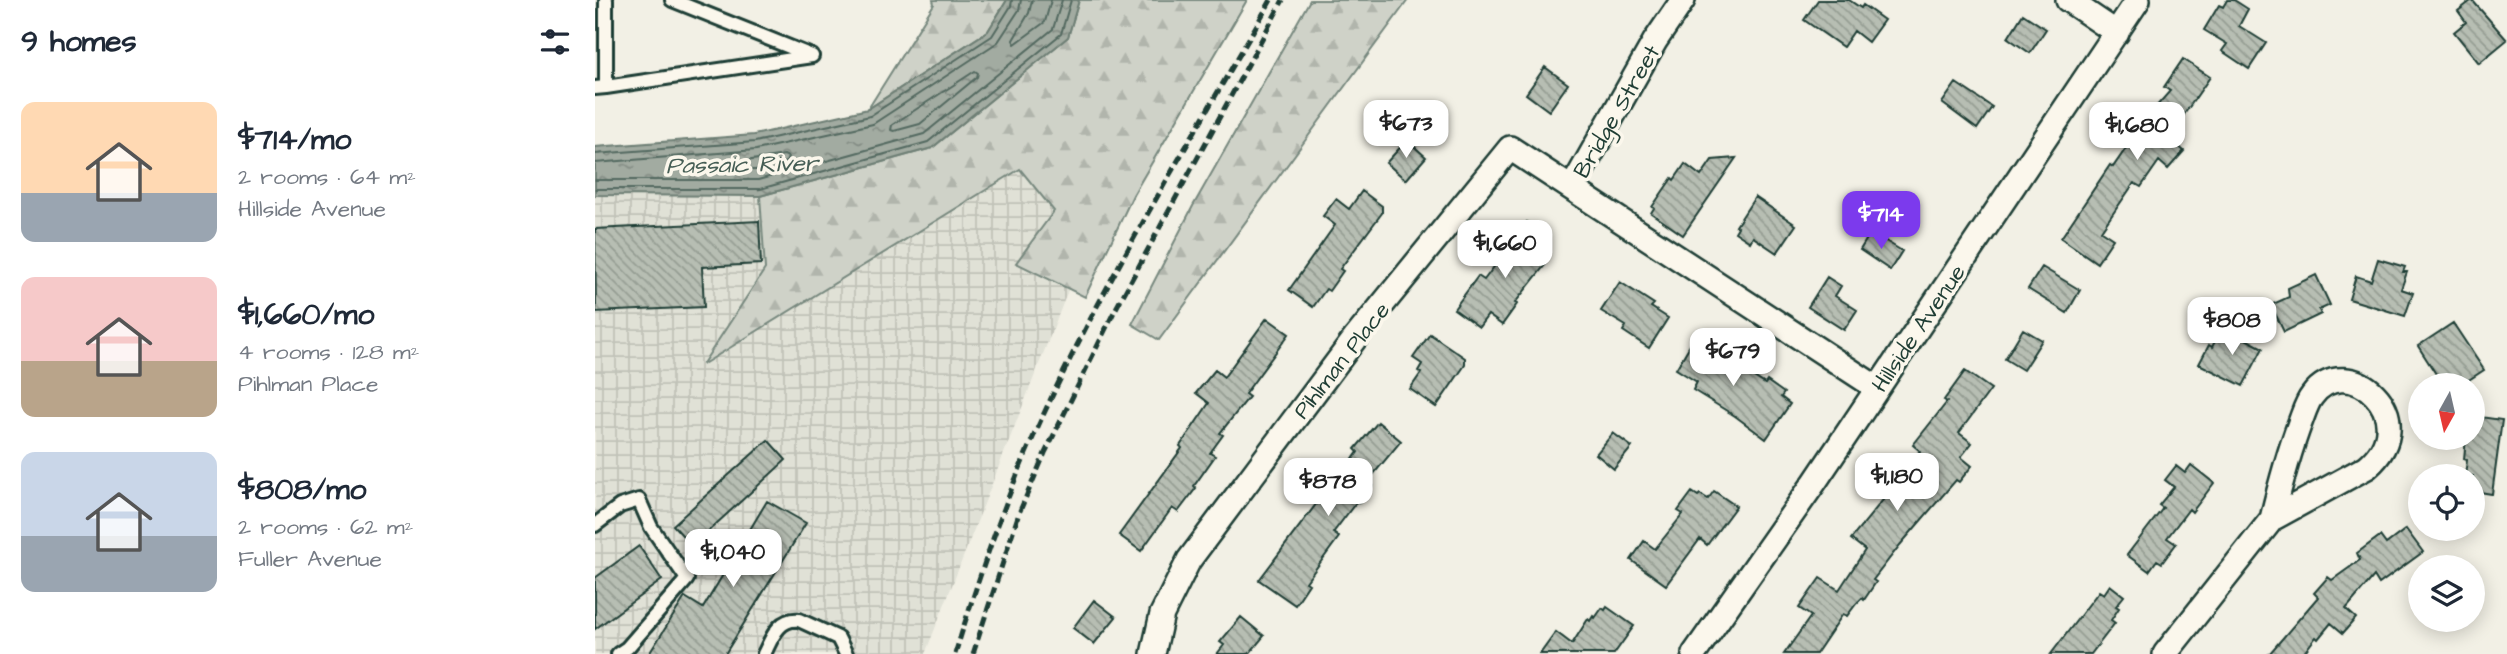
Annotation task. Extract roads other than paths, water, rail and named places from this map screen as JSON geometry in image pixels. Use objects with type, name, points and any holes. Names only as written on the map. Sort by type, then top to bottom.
[{"type":"street","name":"Bridge Street","points":[[1572,188],[1655,41],[1683,0]]},
{"type":"street","points":[[2068,0],[2117,33]]},
{"type":"street","name":"Hillside Avenue","points":[[1694,654],[1807,494],[2138,0]]},
{"type":"street","name":"Pihlman Place","points":[[1153,654],[1163,614],[1189,560],[1356,337],[1508,150],[1510,148],[1572,188]]},
{"type":"street","points":[[1572,188],[1877,388]]},
{"type":"street","points":[[2165,654],[2272,519],[2367,467],[2379,457],[2389,428],[2386,412],[2379,399],[2368,388],[2354,381],[2338,380],[2323,384],[2311,396],[2293,440],[2272,519]]},
{"type":"lane","points":[[606,0],[601,88],[812,56],[672,0]]},
{"type":"lane","points":[[595,525],[620,506],[639,500],[652,527],[687,579],[628,648],[618,654]]},
{"type":"lane","points":[[764,654],[779,627],[799,620],[838,638],[846,654]]},
{"type":"water","name":"Passaic River","points":[[1007,0],[1079,0],[1068,37],[932,148],[760,196],[595,195],[595,147],[754,135],[868,109],[988,31]]},
{"type":"railway","points":[[955,654],[1007,499],[1055,391],[1143,221],[1271,0]]},
{"type":"railway","points":[[973,654],[1019,513],[1045,453],[1114,312],[1283,0]]}]
